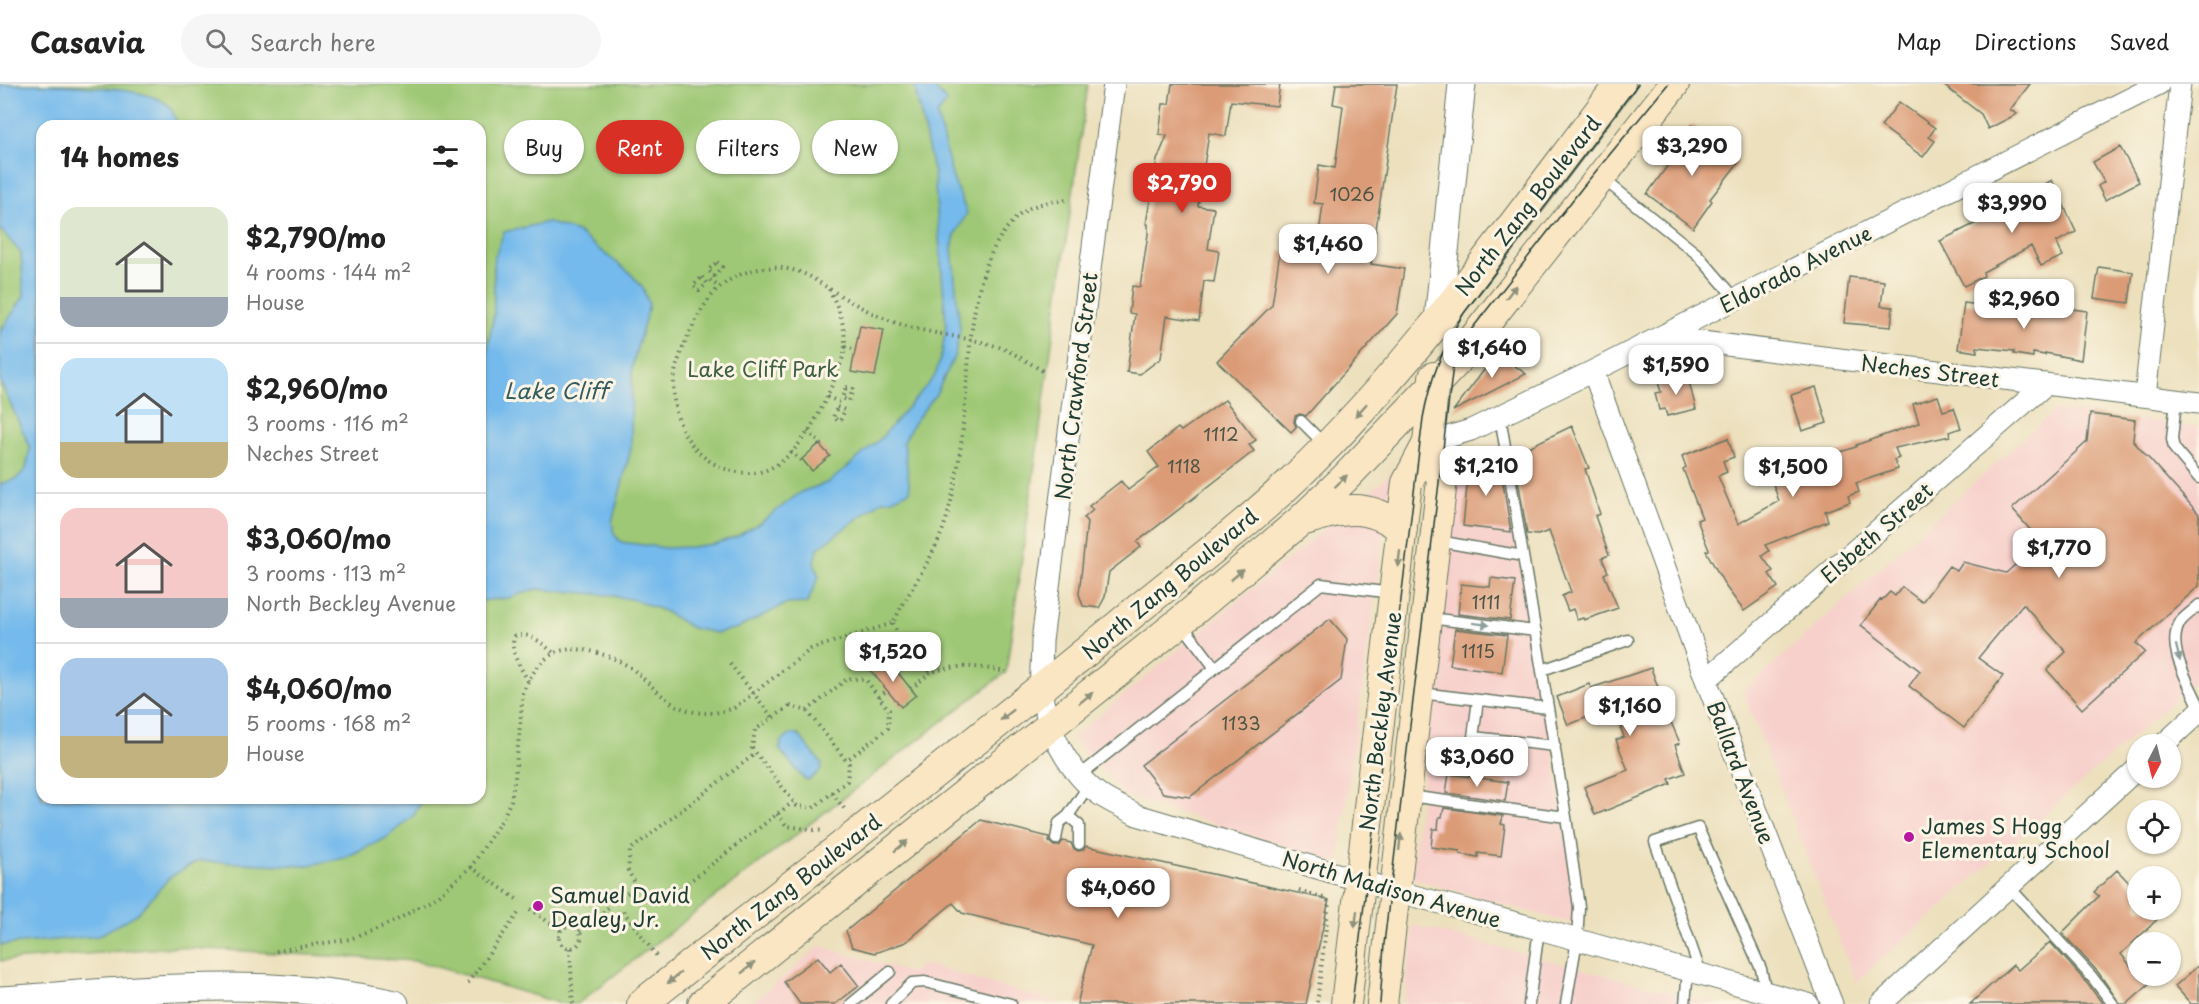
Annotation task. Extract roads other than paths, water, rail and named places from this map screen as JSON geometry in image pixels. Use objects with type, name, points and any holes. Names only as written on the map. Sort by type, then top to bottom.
[{"type":"main road","name":"North Zang Boulevard","points":[[642,1004],[1041,688],[1294,479],[1400,366],[1438,321],[1620,84]]},
{"type":"main road","name":"North Zang Boulevard","points":[[703,1004],[1180,622],[1299,522],[1345,478],[1453,364],[1674,84]]},
{"type":"main road","name":"North Beckley Avenue","points":[[1346,1004],[1407,483],[1428,443],[1438,321]]},
{"type":"main road","name":"North Beckley Avenue","points":[[1382,1004],[1442,480],[1428,443]]},
{"type":"main road","points":[[1299,522],[1335,511],[1354,510],[1372,512],[1391,520],[1402,529]]},
{"type":"street","name":"North Crawford Street","points":[[1041,688],[1042,641],[1113,84]]},
{"type":"street","name":"North Beckley Avenue","points":[[1438,321],[1462,84]]},
{"type":"street","name":"Eldorado Avenue","points":[[1428,443],[1471,430],[1593,371],[2159,84]]},
{"type":"street","points":[[2145,396],[2180,84]]},
{"type":"street","name":"Neches Street","points":[[1661,337],[2199,403]]},
{"type":"street","name":"Ballard Avenue","points":[[1593,371],[1706,680],[1832,1004]]},
{"type":"street","name":"Elsbeth Street","points":[[1706,680],[2046,384]]},
{"type":"street","name":"North Madison Avenue","points":[[1041,688],[1051,726],[1062,751],[1084,780],[1100,795],[1137,815],[1395,891],[1808,1004]]},
{"type":"street","points":[[2175,734],[2199,712]]},
{"type":"street","points":[[1881,1004],[2127,778]]},
{"type":"street","points":[[0,1000],[153,997],[256,991],[395,1004]]},
{"type":"lane","points":[[1601,177],[1696,254],[1735,298]]},
{"type":"lane","points":[[2176,400],[2172,439],[2174,448],[2199,478]]},
{"type":"lane","points":[[1500,416],[1555,746],[1579,907],[1577,940],[1566,1004]]},
{"type":"lane","points":[[1301,422],[1327,446]]},
{"type":"lane","points":[[1436,541],[1523,556]]},
{"type":"lane","points":[[1056,839],[1059,823],[1068,816],[1084,780],[1215,668],[1321,584],[1395,593]]},
{"type":"lane","points":[[2199,605],[2181,621],[2175,641],[2179,660],[2199,706]]},
{"type":"lane","points":[[1426,617],[1536,632]]},
{"type":"lane","points":[[1180,622],[1215,668]]},
{"type":"lane","points":[[1542,670],[1628,640]]},
{"type":"lane","points":[[1417,693],[1548,708]]},
{"type":"lane","points":[[1478,700],[1473,737],[1555,746]]},
{"type":"lane","points":[[1405,796],[1566,817]]},
{"type":"lane","points":[[1068,816],[1079,825],[1078,844]]},
{"type":"lane","points":[[1685,1004],[1694,972],[1655,842],[1698,828],[1761,969],[1766,992]]},
{"type":"lane","points":[[2009,887],[2092,977],[2113,1004]]},
{"type":"lane","points":[[1529,1004],[1539,929]]},
{"type":"lane","points":[[851,1004],[890,972]]},
{"type":"lane","points":[[891,1004],[912,982],[925,982],[1011,1004]]},
{"type":"water","points":[[0,84],[115,89],[156,98],[168,105],[173,112],[176,120],[36,120],[36,804],[420,804],[414,815],[386,838],[344,858],[305,866],[198,861],[170,877],[137,914],[98,936],[0,945],[0,484],[16,479],[26,469],[30,447],[0,381],[0,332],[24,296],[21,253],[0,229]]},
{"type":"water","name":"Lake Cliff","points":[[914,84],[931,84],[947,102],[937,115],[952,176],[967,213],[955,235],[952,248],[960,329],[955,355],[936,394],[913,424],[904,442],[910,491],[890,500],[883,500],[818,548],[814,562],[819,577],[807,603],[786,604],[738,628],[717,633],[692,628],[664,611],[635,600],[608,595],[536,589],[508,598],[486,600],[486,358],[494,314],[494,259],[504,232],[547,222],[577,232],[630,273],[643,288],[649,305],[632,367],[631,449],[612,522],[614,534],[621,542],[666,548],[714,544],[738,536],[760,523],[801,492],[829,482],[881,438],[935,376],[946,325],[934,174]]},
{"type":"water","points":[[792,734],[798,734],[822,764],[820,771],[809,780],[804,779],[779,749],[780,742]]},
{"type":"tram line","points":[[1352,1004],[1423,418],[1429,390],[1444,350],[1464,313],[1638,84]]},
{"type":"tram line","points":[[1380,1004],[1384,944],[1453,365],[1457,353],[1471,330],[1582,188],[1668,84]]},
{"type":"place","name":"James S Hogg Elementary School","points":[[1909,837]]},
{"type":"place","name":"Samuel David Dealey, Jr.","points":[[538,906]]},
{"type":"park label","name":"Lake Cliff Park","points":[[763,368]]}]
